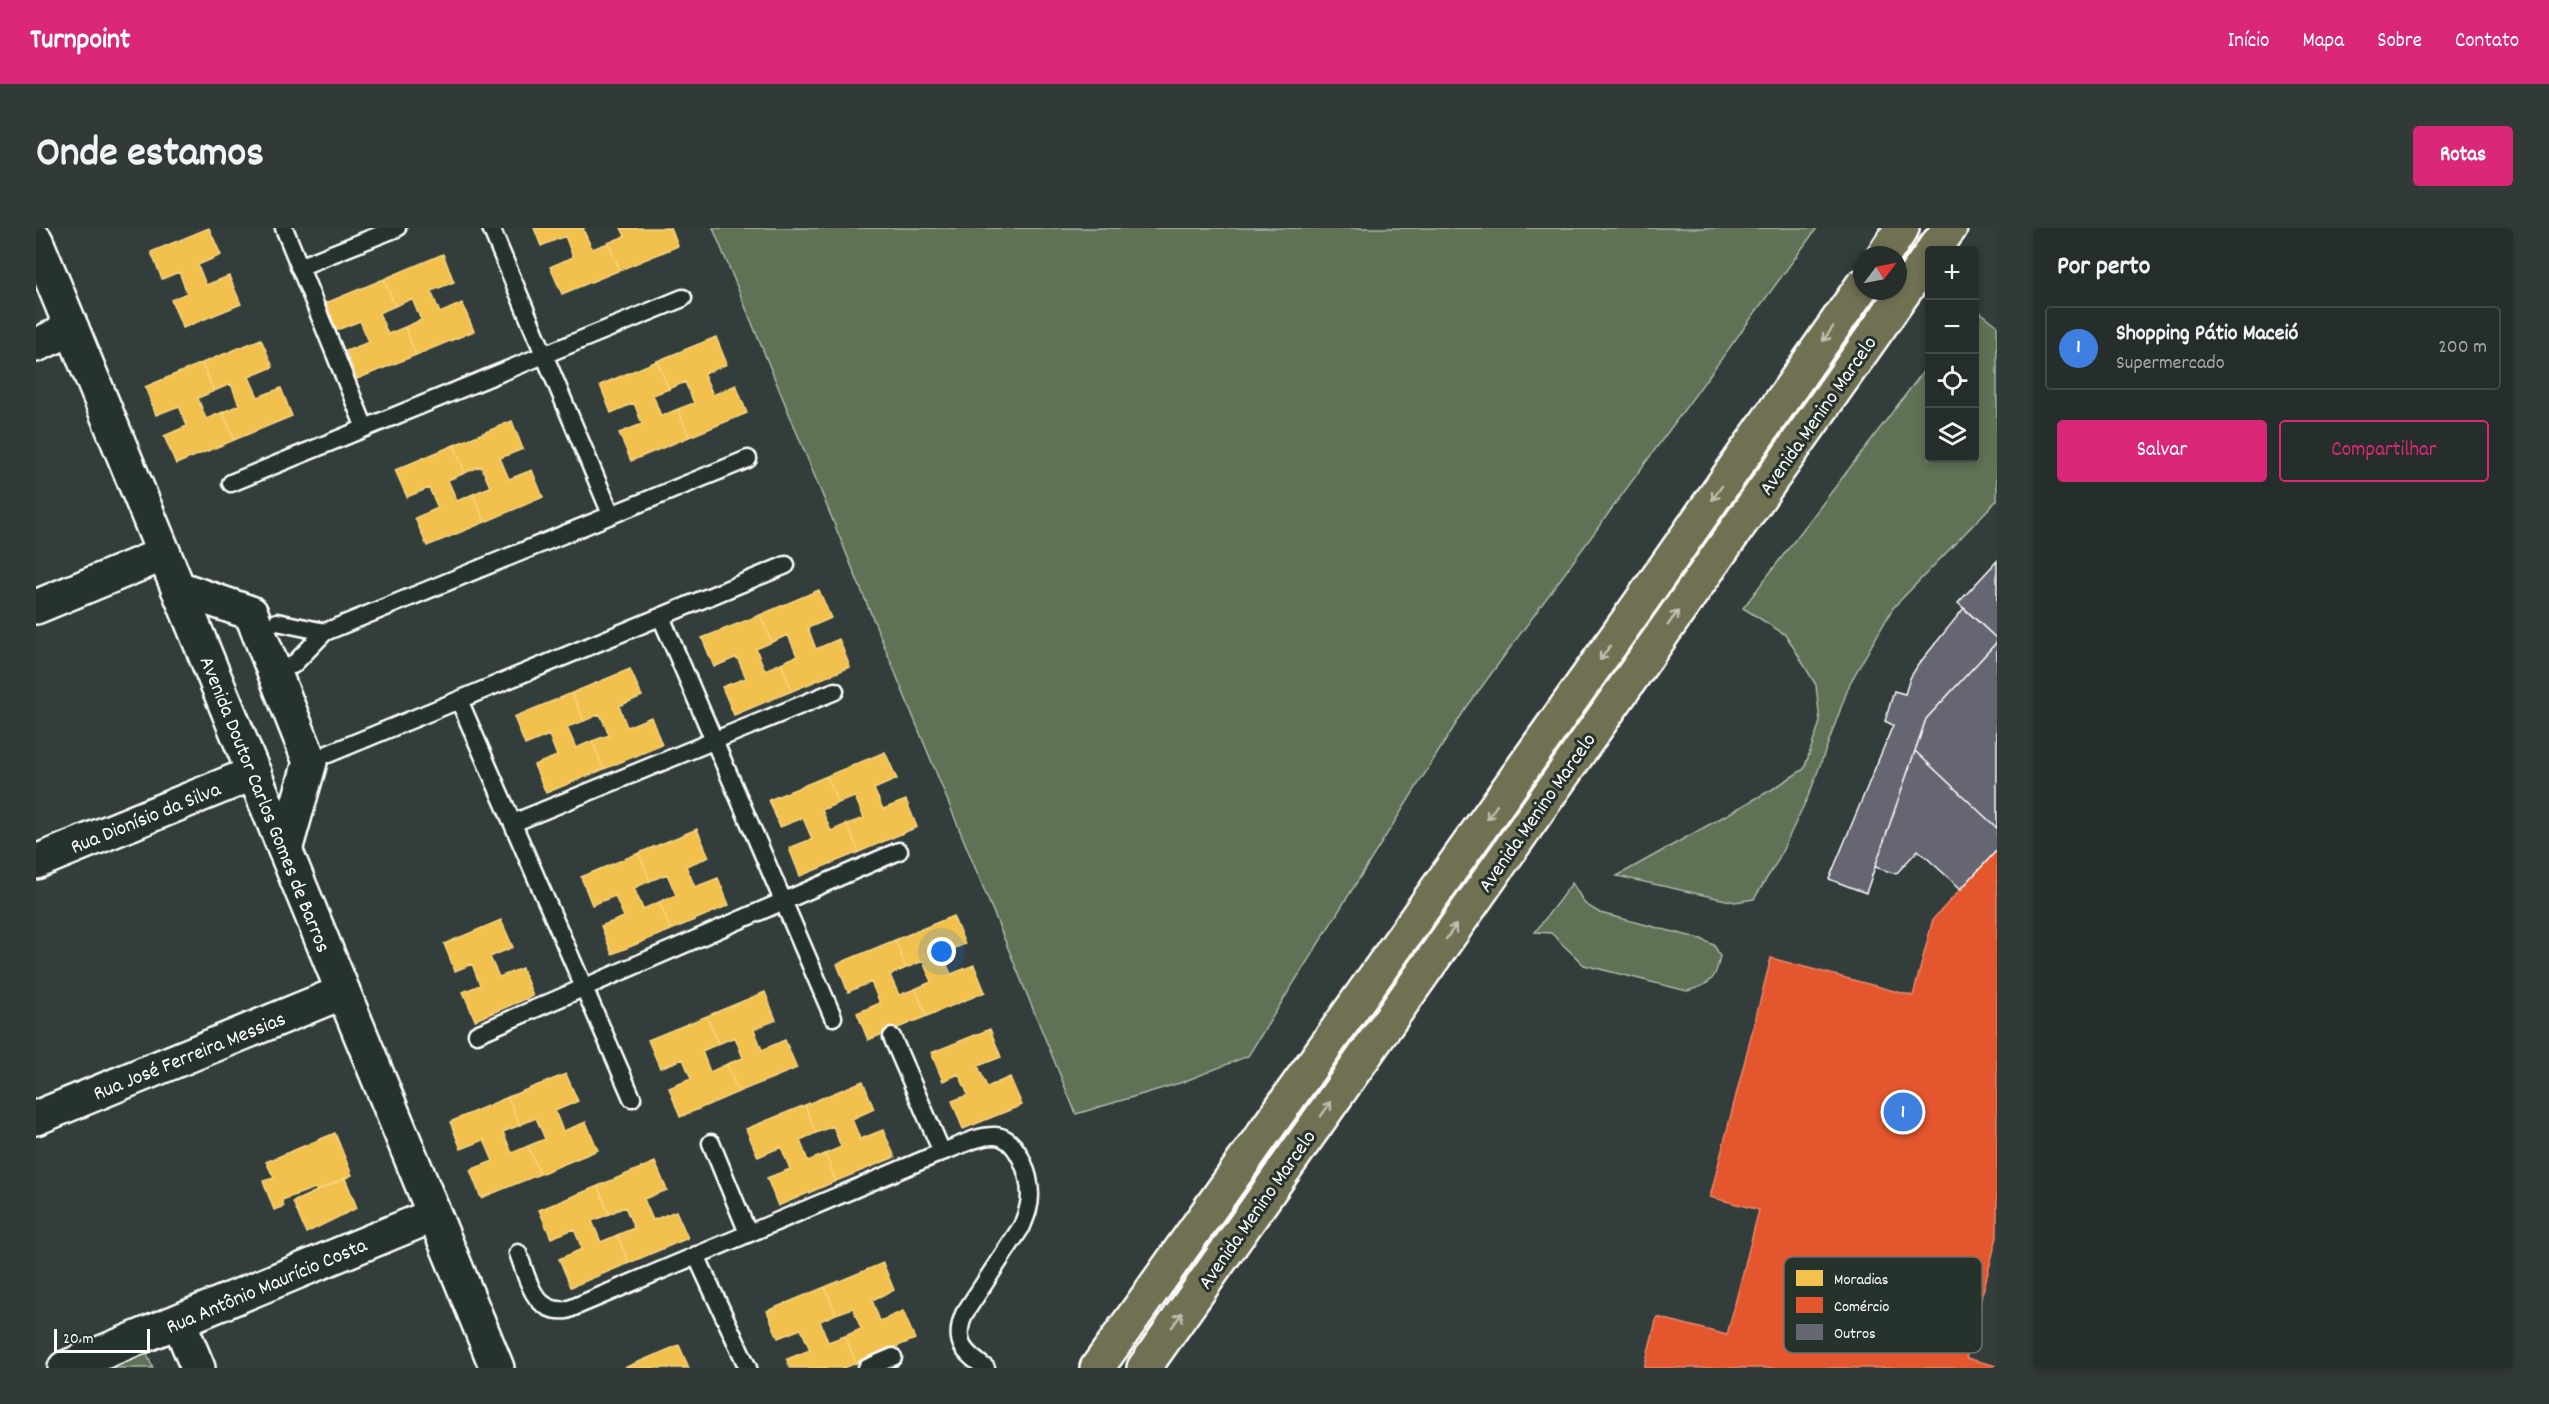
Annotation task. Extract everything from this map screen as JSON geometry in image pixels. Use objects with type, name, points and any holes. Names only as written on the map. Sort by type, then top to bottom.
[{"type":"main road","points":[[1890,246],[1902,228]]},
{"type":"main road","points":[[1936,246],[1950,228]]},
{"type":"main road","name":"Avenida Menino Marcelo","points":[[1144,1368],[1925,261]]},
{"type":"main road","name":"Avenida Menino Marcelo","points":[[1097,1368],[1853,299]]},
{"type":"street","name":"Avenida Doutor Carlos Gomes de Barros","points":[[36,241],[497,1368]]},
{"type":"street","points":[[36,345],[72,330]]},
{"type":"street","points":[[36,607],[164,554]]},
{"type":"street","points":[[178,588],[264,617],[319,758],[285,850]]},
{"type":"street","name":"Rua Dionísio da Silva","points":[[36,862],[254,773]]},
{"type":"street","name":"Rua José Ferreira Messias","points":[[36,1118],[343,992]]},
{"type":"street","name":"Rua Antônio Maurício Costa","points":[[64,1368],[434,1215]]},
{"type":"street","points":[[179,1322],[198,1368]]},
{"type":"lane","points":[[284,228],[365,428]]},
{"type":"lane","points":[[300,267],[397,228]]},
{"type":"lane","points":[[490,228],[611,514]]},
{"type":"lane","points":[[231,483],[683,298]]},
{"type":"lane","points":[[285,673],[325,632],[748,459]]},
{"type":"lane","points":[[319,758],[786,565]]},
{"type":"lane","points":[[264,617],[325,632]]},
{"type":"lane","points":[[661,617],[833,1017]]},
{"type":"lane","points":[[513,823],[835,691]]},
{"type":"lane","points":[[459,700],[632,1098]]},
{"type":"lane","points":[[477,1034],[899,851]]},
{"type":"lane","points":[[892,1037],[942,1152]]},
{"type":"lane","points":[[518,1253],[535,1297],[543,1306],[554,1311],[567,1310],[942,1152],[983,1137],[997,1136],[1010,1141],[1018,1152],[1027,1176],[1030,1193],[1029,1210],[1022,1226],[964,1314],[958,1328],[960,1343],[969,1356],[986,1368]]},
{"type":"lane","points":[[711,1143],[748,1233]]},
{"type":"lane","points":[[696,1255],[748,1368]]},
{"type":"lane","points":[[867,1368],[893,1358]]},
{"type":"green space","points":[[713,228],[1817,228],[1464,711],[1248,1056],[1183,1082],[1076,1114]]},
{"type":"green space","points":[[1979,311],[1997,325],[1997,500],[1893,608],[1850,683],[1811,790],[1777,862],[1754,899],[1735,902],[1617,876],[1771,790],[1804,769],[1820,722],[1816,685],[1786,635],[1743,608],[1925,369],[1925,462],[1979,462]]},
{"type":"green space","points":[[1572,883],[1585,904],[1600,913],[1701,939],[1714,945],[1720,956],[1714,976],[1706,984],[1687,991],[1584,965],[1551,933],[1535,932]]},
{"type":"green space","points":[[146,1352],[153,1368],[104,1368]]},
{"type":"building: Moradias","points":[[209,228],[221,255],[198,265],[206,285],[229,276],[241,304],[183,328],[171,300],[187,293],[179,272],[162,279],[151,252]]},
{"type":"building: Moradias","points":[[534,228],[585,228],[583,229],[592,249],[608,243],[620,270],[562,294],[550,267],[573,257],[565,236],[541,246]]},
{"type":"building: Moradias","points":[[621,228],[671,228],[678,246],[620,270],[608,243],[625,236]]},
{"type":"building: Moradias","points":[[443,254],[454,282],[431,291],[440,313],[462,303],[474,331],[416,355],[405,327],[421,320],[412,299],[395,306],[384,279]]},
{"type":"building: Moradias","points":[[384,279],[395,306],[379,313],[388,334],[405,327],[416,355],[357,379],[346,351],[369,342],[360,321],[337,330],[326,303]]},
{"type":"building: Moradias","points":[[716,337],[727,364],[704,374],[713,395],[736,385],[747,413],[689,437],[678,409],[694,403],[685,382],[669,389],[657,361]]},
{"type":"building: Moradias","points":[[261,339],[273,367],[249,377],[258,397],[281,388],[292,416],[234,440],[223,412],[239,405],[231,384],[214,391],[202,363]]},
{"type":"building: Moradias","points":[[657,361],[669,389],[653,395],[661,416],[678,409],[689,437],[631,461],[619,433],[642,424],[634,403],[611,413],[600,385]]},
{"type":"building: Moradias","points":[[202,363],[214,391],[198,398],[206,419],[223,412],[234,440],[176,464],[164,436],[187,426],[179,406],[156,415],[145,387]]},
{"type":"building: Moradias","points":[[512,421],[523,449],[500,458],[509,479],[532,470],[543,497],[485,522],[473,494],[490,487],[481,466],[465,473],[454,445]]},
{"type":"building: Moradias","points":[[454,445],[465,473],[448,480],[457,501],[473,494],[485,522],[427,546],[415,518],[438,508],[429,488],[407,497],[395,470]]},
{"type":"building: Moradias","points":[[819,590],[831,618],[808,628],[816,649],[839,639],[850,667],[792,691],[781,663],[797,656],[788,635],[772,642],[760,615]]},
{"type":"building: Moradias","points":[[760,615],[772,642],[756,649],[765,670],[781,663],[792,691],[734,715],[722,687],[746,678],[737,657],[714,667],[702,638]]},
{"type":"building: Moradias","points":[[630,669],[642,696],[619,706],[627,727],[651,717],[662,745],[604,769],[592,741],[609,735],[600,714],[584,721],[572,693]]},
{"type":"building: Moradias","points":[[572,693],[584,721],[567,727],[576,748],[592,741],[604,769],[546,793],[534,765],[557,756],[549,735],[525,745],[514,717]]},
{"type":"building: Moradias","points":[[885,752],[897,779],[874,789],[883,809],[906,800],[917,827],[859,852],[847,824],[864,818],[855,797],[838,803],[827,776]]},
{"type":"building: Moradias","points":[[827,776],[838,803],[822,810],[831,831],[847,824],[859,852],[800,876],[789,848],[812,839],[803,818],[780,827],[769,800]]},
{"type":"building: Moradias","points":[[697,829],[709,857],[686,866],[695,887],[718,878],[729,905],[671,930],[659,902],[676,895],[667,874],[650,881],[639,853]]},
{"type":"building: Moradias","points":[[639,853],[650,881],[634,888],[643,909],[659,902],[671,930],[612,954],[601,926],[624,917],[615,896],[592,905],[581,877]]},
{"type":"building: Moradias","points":[[953,916],[965,944],[942,953],[951,974],[974,965],[985,992],[927,1016],[915,989],[931,982],[923,961],[906,968],[895,940]]},
{"type":"building: Moradias","points":[[501,920],[513,947],[490,957],[499,977],[522,968],[533,996],[475,1020],[463,992],[480,985],[472,964],[455,971],[444,944]]},
{"type":"building: Moradias","points":[[895,940],[906,968],[890,975],[899,995],[915,989],[927,1016],[868,1040],[857,1013],[880,1003],[871,982],[848,992],[837,964]]},
{"type":"building: Moradias","points":[[765,992],[776,1020],[754,1029],[762,1050],[785,1040],[797,1068],[738,1092],[727,1064],[743,1058],[735,1037],[718,1044],[707,1016]]},
{"type":"building: Moradias","points":[[707,1016],[718,1044],[702,1051],[710,1072],[727,1064],[738,1092],[680,1117],[669,1088],[691,1079],[683,1059],[660,1068],[648,1040]]},
{"type":"building: Moradias","points":[[990,1029],[1001,1057],[978,1066],[987,1087],[1010,1077],[1022,1105],[963,1129],[952,1101],[968,1095],[959,1074],[943,1081],[931,1053]]},
{"type":"building: Moradias","points":[[566,1074],[578,1101],[555,1111],[563,1131],[586,1122],[598,1150],[540,1174],[528,1146],[545,1139],[536,1118],[520,1125],[508,1097]]},
{"type":"building: Moradias","points":[[863,1081],[874,1109],[852,1119],[860,1139],[883,1130],[895,1157],[836,1181],[825,1154],[841,1147],[833,1126],[816,1133],[805,1105]]},
{"type":"building: Moradias","points":[[508,1097],[520,1125],[503,1132],[512,1153],[528,1146],[540,1174],[481,1198],[470,1170],[493,1161],[484,1140],[461,1149],[450,1122]]},
{"type":"building: Moradias","points":[[805,1105],[816,1133],[800,1140],[808,1161],[825,1154],[836,1181],[778,1206],[767,1178],[790,1169],[781,1147],[758,1157],[746,1129]]},
{"type":"building: Moradias","points":[[335,1133],[352,1175],[317,1191],[315,1188],[282,1200],[284,1206],[274,1210],[263,1181],[274,1178],[266,1162]]},
{"type":"building: Moradias","points":[[655,1162],[667,1190],[644,1199],[653,1220],[676,1211],[688,1238],[629,1263],[617,1235],[634,1228],[625,1207],[609,1214],[598,1186]]},
{"type":"building: Moradias","points":[[345,1178],[357,1208],[306,1233],[293,1202]]},
{"type":"building: Moradias","points":[[598,1186],[609,1214],[592,1221],[601,1242],[617,1235],[629,1263],[571,1287],[559,1259],[582,1249],[574,1229],[551,1238],[539,1210]]},
{"type":"building: Moradias","points":[[883,1263],[894,1290],[872,1300],[880,1321],[903,1311],[915,1339],[856,1363],[845,1336],[861,1329],[853,1308],[836,1314],[825,1287]]},
{"type":"building: Moradias","points":[[825,1287],[836,1314],[820,1321],[828,1342],[845,1336],[856,1363],[844,1368],[790,1368],[787,1359],[810,1350],[801,1329],[778,1338],[767,1311]]},
{"type":"building: Moradias","points":[[679,1345],[689,1368],[624,1368]]},
{"type":"building: Comércio","points":[[1997,850],[1997,1237],[1982,1296],[1982,1257],[1784,1257],[1784,1353],[1967,1353],[1966,1358],[1997,1366],[1997,1368],[1644,1368],[1657,1317],[1727,1335],[1759,1210],[1710,1197],[1771,958],[1913,996],[1933,919]]},
{"type":"building: Outros","points":[[1997,561],[1997,639],[1958,603]]},
{"type":"building: Outros","points":[[1964,608],[1997,639],[1997,642],[1926,719],[1866,893],[1829,879],[1893,725],[1885,721],[1894,691],[1905,694],[1910,678],[1918,665]]},
{"type":"building: Outros","points":[[1997,642],[1997,828],[1915,751],[1926,719]]},
{"type":"building: Outros","points":[[1915,751],[1997,828],[1997,850],[1961,889],[1918,850],[1896,874],[1875,867]]},
{"type":"place","name":"Shopping Pátio Maceió","points":[[1903,1112]]}]
